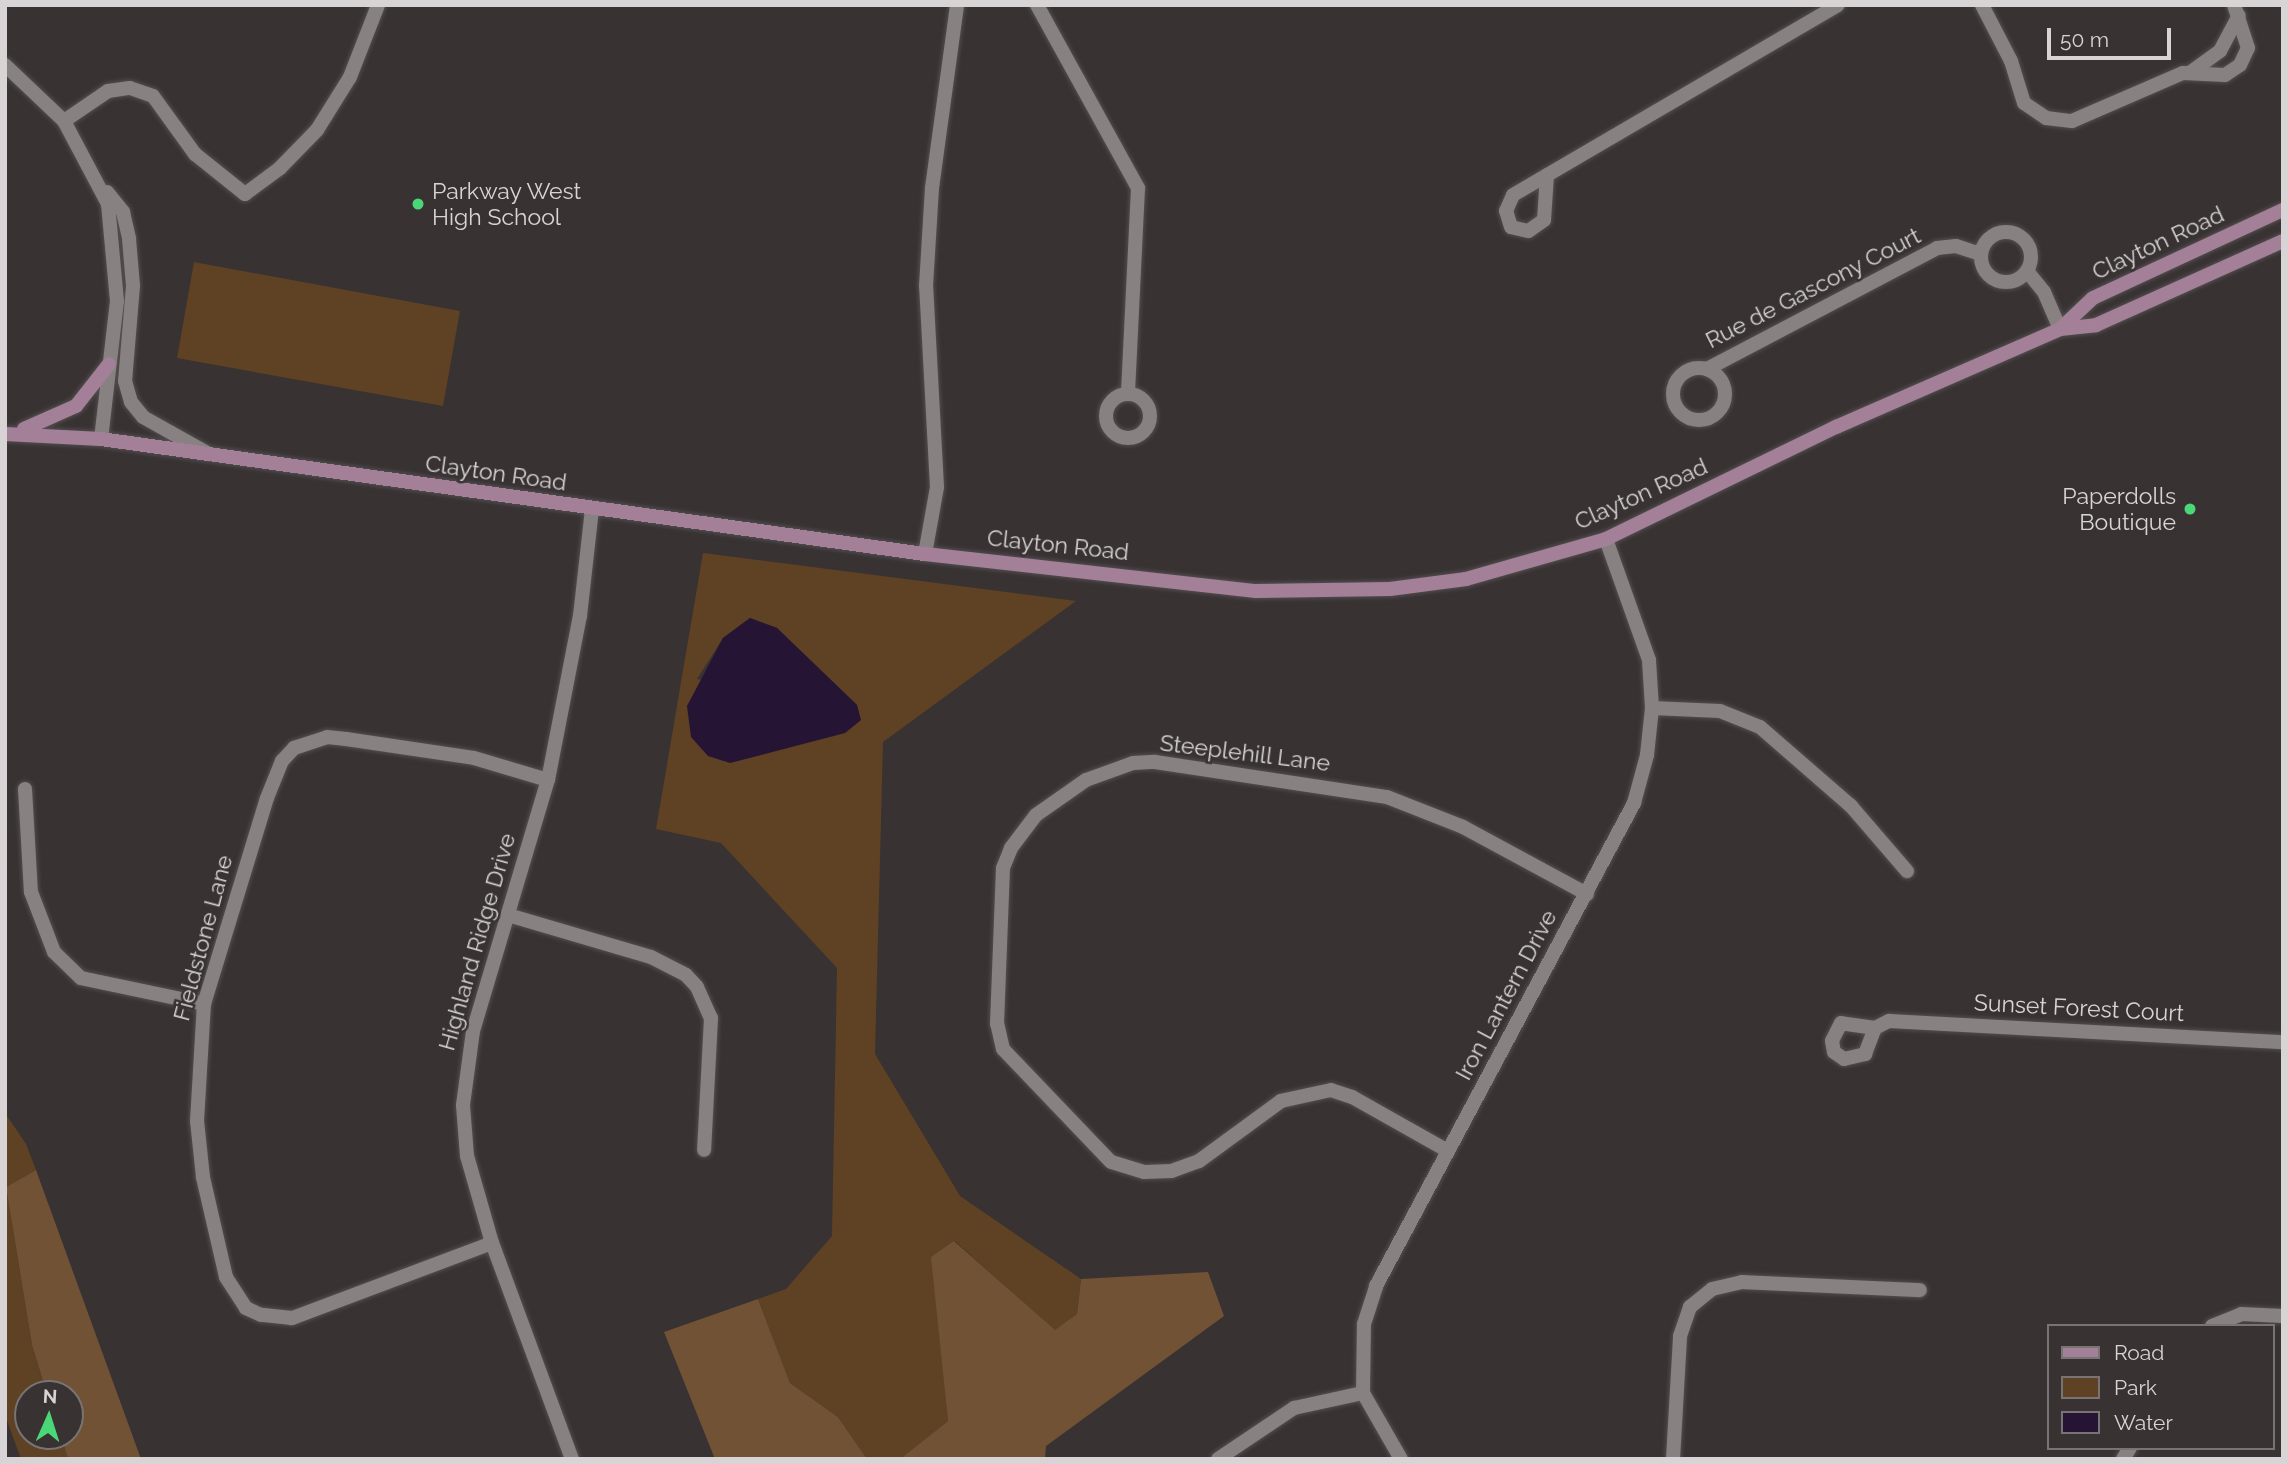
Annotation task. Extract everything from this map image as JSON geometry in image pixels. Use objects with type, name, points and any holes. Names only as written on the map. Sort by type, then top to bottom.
[{"type":"main road","name":"Clayton Road","points":[[2060,329],[2093,298],[2283,210]]},
{"type":"main road","name":"Clayton Road","points":[[8,433],[101,439],[925,554],[1256,591],[1319,593],[1460,580],[1606,539],[1836,427],[2060,329],[2096,325],[2283,241]]},
{"type":"main road","points":[[8,433],[76,406],[108,364]]},
{"type":"street","points":[[64,121],[108,91],[130,88],[153,96],[195,154],[245,194],[280,168],[317,130],[350,77],[378,5]]},
{"type":"street","points":[[925,554],[937,487],[926,286],[932,188],[957,5]]},
{"type":"street","points":[[1037,5],[1139,188],[1128,393]]},
{"type":"street","points":[[1547,175],[1838,5]]},
{"type":"street","points":[[1982,5],[2006,49],[2024,103],[2046,118],[2073,121],[2189,73],[2220,51],[2236,10]]},
{"type":"street","points":[[2189,73],[2225,75],[2240,65],[2248,48],[2236,10]]},
{"type":"street","points":[[5,65],[64,121],[98,182],[123,212],[129,239],[133,285],[125,381],[131,402],[143,416],[211,454]]},
{"type":"street","points":[[98,182],[113,232],[117,301],[101,439]]},
{"type":"street","points":[[2027,271],[2014,281],[1997,281],[1984,270],[1981,254],[1988,239],[2011,232],[2029,247],[2027,271],[2044,292],[2060,329]]},
{"type":"street","name":"Rue de Gascony Court","points":[[1707,369],[1725,356],[1937,248],[1956,246],[1981,254]]},
{"type":"street","name":"Highland Ridge Drive","points":[[572,1459],[492,1243],[467,1156],[463,1104],[473,1031],[548,780],[580,616],[592,509]]},
{"type":"street","name":"Iron Lantern Drive","points":[[1363,1393],[1364,1324],[1376,1286],[1634,803],[1647,755],[1652,708],[1649,660],[1606,539]]},
{"type":"street","points":[[1652,708],[1720,711],[1760,727],[1851,806],[1907,871]]},
{"type":"street","name":"Fieldstone Lane","points":[[492,1243],[292,1318],[261,1315],[246,1308],[226,1277],[210,1223],[203,1177],[197,1121],[204,1004],[267,798],[282,761],[295,748],[311,740],[336,738],[474,758],[548,780]]},
{"type":"street","name":"Steeplehill Lane","points":[[1448,1151],[1353,1097],[1331,1090],[1281,1101],[1199,1161],[1172,1171],[1144,1172],[1111,1163],[1003,1049],[997,1011],[1003,868],[1011,848],[1036,814],[1086,780],[1133,763],[1155,762],[1387,797],[1463,827],[1587,894]]},
{"type":"street","points":[[25,789],[31,892],[54,952],[81,978],[204,1004]]},
{"type":"street","points":[[508,915],[652,957],[687,975],[698,987],[711,1018],[704,1150]]},
{"type":"street","name":"Sunset Forest Court","points":[[1875,1028],[1889,1021],[2283,1042]]},
{"type":"street","points":[[1673,1459],[1680,1336],[1690,1307],[1712,1289],[1742,1282],[1920,1290]]},
{"type":"street","points":[[2218,1324],[2241,1314],[2283,1316]]},
{"type":"street","points":[[1218,1459],[1294,1408],[1363,1393],[1401,1459]]},
{"type":"green space","points":[[194,262],[460,311],[443,406],[177,358]]},
{"type":"green space","points":[[703,553],[1076,601],[883,742],[875,1054],[960,1196],[1081,1279],[1077,1314],[1055,1331],[955,1241],[932,1257],[948,1421],[900,1459],[867,1459],[838,1417],[790,1383],[758,1299],[786,1289],[832,1236],[837,968],[721,843],[656,829]],"holes":[[[750,618],[777,628],[857,705],[697,679],[723,638]]]},
{"type":"green space","points":[[5,1113],[26,1144],[36,1170],[6,1187],[32,1345],[43,1380],[14,1380],[14,1440],[5,1415]]},
{"type":"green space","points":[[18,1450],[65,1450],[68,1459],[21,1459]]},
{"type":"shaded area","points":[[36,1170],[141,1459],[68,1459],[65,1450],[84,1450],[84,1380],[43,1380],[32,1345],[6,1187]]},
{"type":"shaded area","points":[[954,1241],[1055,1330],[1077,1314],[1081,1279],[1208,1272],[1224,1316],[1046,1446],[1045,1459],[900,1459],[948,1421],[931,1257]]},
{"type":"shaded area","points":[[758,1299],[790,1383],[838,1417],[867,1459],[715,1459],[664,1332]]},
{"type":"water","points":[[750,618],[777,628],[857,705],[861,720],[845,733],[730,763],[708,756],[691,737],[687,706],[723,638]]},
{"type":"place","name":"Parkway West High School","points":[[418,204]]},
{"type":"place","name":"Paperdolls Boutique","points":[[2190,509]]}]
